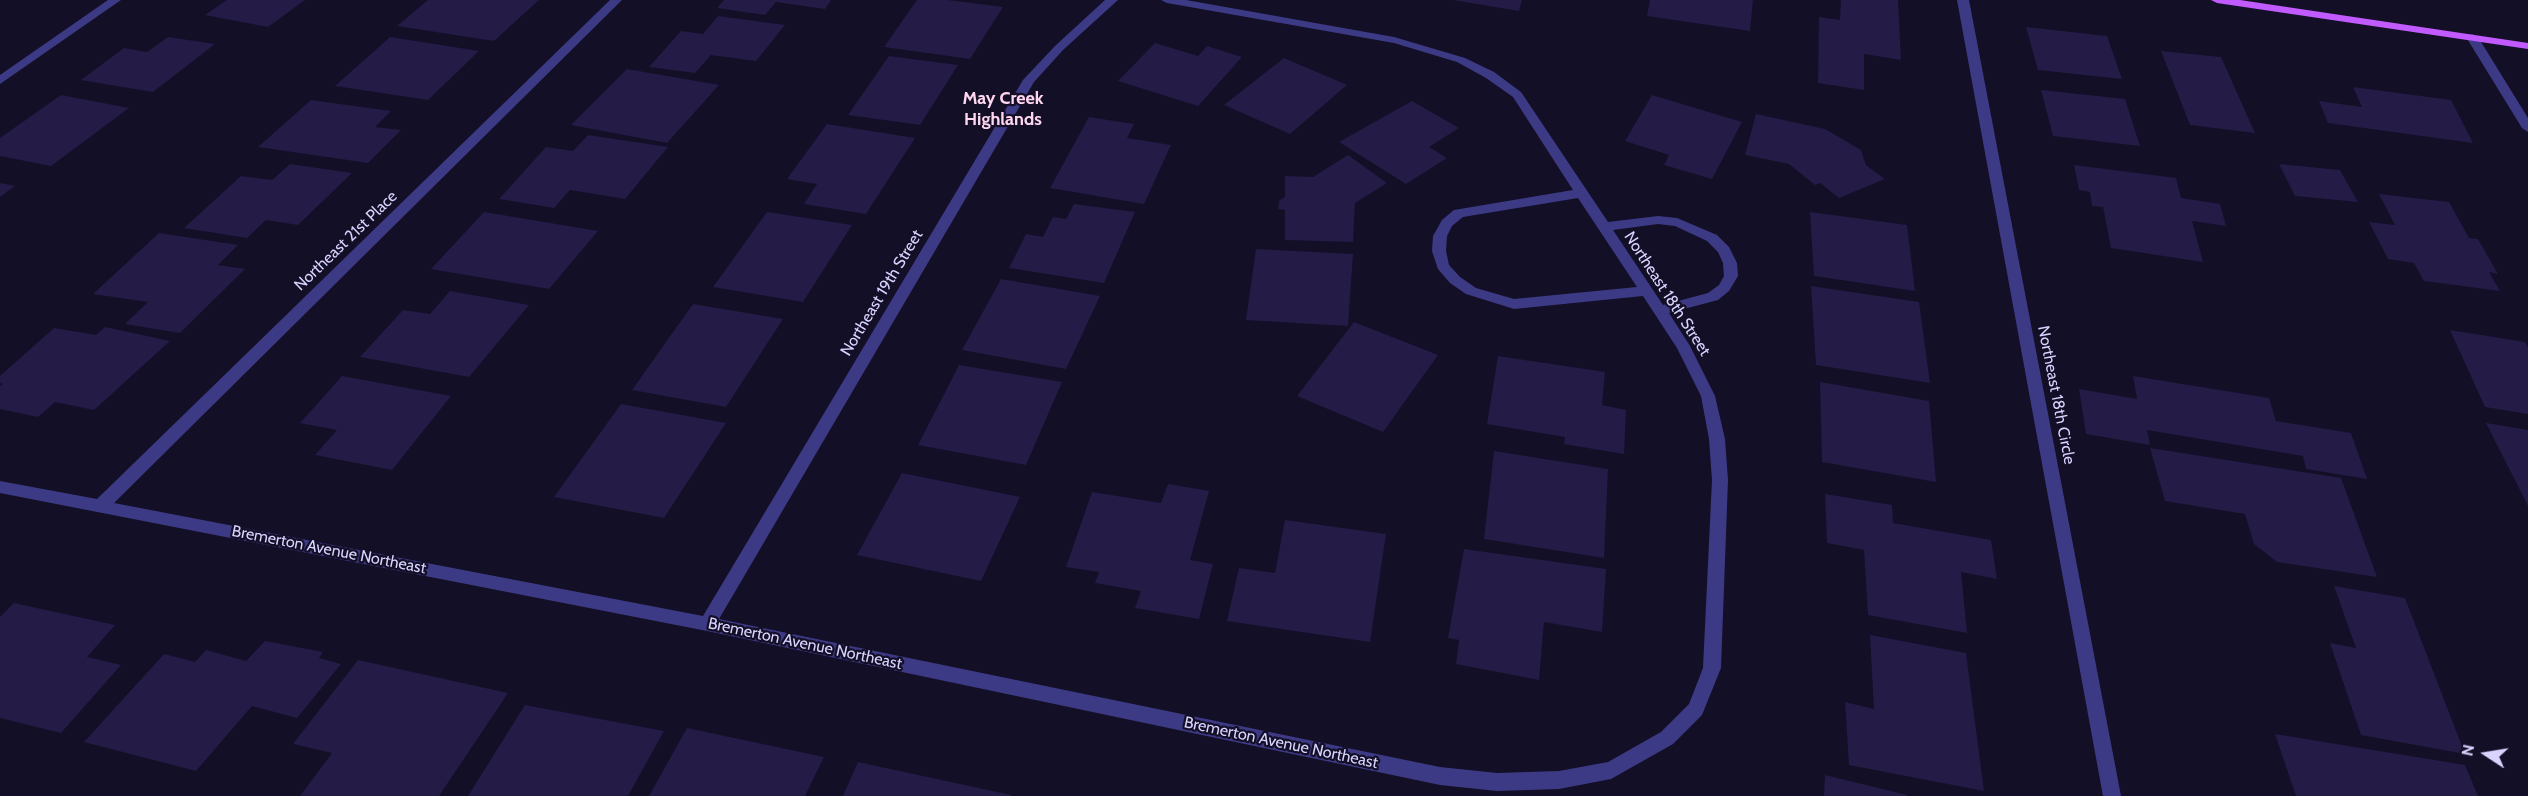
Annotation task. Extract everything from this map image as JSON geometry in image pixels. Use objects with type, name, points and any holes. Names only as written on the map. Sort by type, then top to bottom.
[{"type":"main road","points":[[2217,0],[2528,45]]},
{"type":"street","points":[[0,80],[115,0]]},
{"type":"street","name":"Northeast 21st Place","points":[[100,506],[616,0]]},
{"type":"street","name":"Northeast 19th Street","points":[[707,624],[1029,80],[1059,48],[1112,0]]},
{"type":"street","name":"Northeast 18th Street","points":[[1167,0],[1394,40],[1461,60],[1490,75],[1517,95],[1683,346],[1708,396],[1717,439],[1720,480],[1712,668],[1696,709],[1667,738],[1611,770]]},
{"type":"street","name":"Northeast 18th Circle","points":[[1963,0],[2112,796]]},
{"type":"street","points":[[2472,37],[2528,128]]},
{"type":"street","points":[[1580,193],[1460,213],[1447,223],[1440,236],[1439,251],[1443,266],[1455,280],[1471,291],[1514,304],[1646,291]]},
{"type":"street","points":[[1602,226],[1658,219],[1677,222],[1712,238],[1724,250],[1730,263],[1731,276],[1724,288],[1713,297],[1659,311]]},
{"type":"street","name":"Bremerton Avenue Northeast","points":[[0,487],[707,624],[1440,776],[1497,782],[1559,780],[1611,770]]},
{"type":"building","points":[[227,0],[305,0],[268,27],[205,15]]},
{"type":"building","points":[[428,0],[539,0],[494,41],[397,26]]},
{"type":"building","points":[[724,0],[831,0],[825,9],[776,2],[765,15],[717,8]]},
{"type":"building","points":[[917,0],[948,0],[1003,7],[970,59],[884,47]]},
{"type":"building","points":[[1453,0],[1522,0],[1519,11]]},
{"type":"building","points":[[1650,0],[1753,0],[1750,31],[1647,16]]},
{"type":"building","points":[[1841,0],[1898,0],[1901,60],[1864,54],[1864,90],[1818,83],[1819,17],[1840,20]]},
{"type":"building","points":[[718,16],[785,25],[756,61],[711,55],[695,73],[649,67],[681,31],[703,34]]},
{"type":"building","points":[[2026,27],[2107,36],[2122,79],[2038,70]]},
{"type":"building","points":[[168,37],[215,44],[153,92],[81,80],[124,48],[147,52]]},
{"type":"building","points":[[390,37],[479,51],[428,100],[335,86]]},
{"type":"building","points":[[1155,43],[1198,56],[1207,46],[1242,57],[1198,106],[1118,81]]},
{"type":"building","points":[[2161,51],[2221,57],[2255,133],[2190,125]]},
{"type":"building","points":[[889,56],[958,65],[920,125],[848,115]]},
{"type":"building","points":[[1284,58],[1347,85],[1290,134],[1224,105]]},
{"type":"building","points":[[627,69],[719,85],[667,143],[571,125]]},
{"type":"building","points":[[2353,87],[2451,100],[2473,143],[2328,123],[2319,101],[2362,107]]},
{"type":"building","points":[[2041,90],[2125,99],[2140,146],[2053,136]]},
{"type":"building","points":[[61,95],[129,108],[51,166],[0,156],[0,138]]},
{"type":"building","points":[[1652,95],[1742,122],[1712,179],[1664,165],[1669,155],[1625,141]]},
{"type":"building","points":[[311,100],[391,111],[375,127],[401,130],[368,163],[258,147]]},
{"type":"building","points":[[1412,101],[1459,128],[1429,147],[1447,158],[1406,184],[1339,142]]},
{"type":"building","points":[[1756,114],[1825,129],[1861,150],[1866,165],[1885,179],[1839,198],[1820,183],[1815,185],[1789,164],[1745,155]]},
{"type":"building","points":[[1089,117],[1134,124],[1127,138],[1171,145],[1144,204],[1050,188]]},
{"type":"building","points":[[827,124],[915,138],[866,214],[804,204],[817,184],[787,179]]},
{"type":"building","points":[[588,135],[668,147],[625,199],[570,190],[554,208],[499,199],[546,147],[573,151]]},
{"type":"building","points":[[1348,155],[1387,183],[1355,203],[1353,242],[1285,240],[1285,210],[1278,209],[1279,201],[1285,197],[1285,176],[1313,177]]},
{"type":"building","points":[[290,164],[352,173],[298,225],[266,220],[247,238],[184,228],[241,176],[272,180]]},
{"type":"building","points":[[2279,164],[2340,170],[2358,202],[2295,196]]},
{"type":"building","points":[[2074,165],[2176,178],[2181,198],[2220,204],[2226,226],[2192,221],[2203,262],[2111,248],[2103,207],[2092,206],[2090,192],[2079,190]]},
{"type":"building","points":[[0,183],[15,186],[0,197]]},
{"type":"building","points":[[2379,194],[2449,202],[2469,238],[2478,239],[2498,274],[2489,272],[2500,291],[2424,281],[2414,263],[2388,259],[2369,222],[2395,225]]},
{"type":"building","points":[[1074,204],[1135,212],[1104,283],[1009,268],[1026,234],[1043,237],[1053,217],[1066,219]]},
{"type":"building","points":[[484,212],[598,231],[549,289],[431,269]]},
{"type":"building","points":[[767,212],[852,225],[803,302],[713,287]]},
{"type":"building","points":[[1810,212],[1907,225],[1915,291],[1814,276]]},
{"type":"building","points":[[159,233],[238,245],[218,265],[245,269],[180,333],[125,324],[148,302],[93,294]]},
{"type":"building","points":[[1256,249],[1353,254],[1348,326],[1246,320]]},
{"type":"building","points":[[1001,279],[1100,296],[1066,369],[962,350]]},
{"type":"building","points":[[1811,286],[1919,302],[1930,383],[1816,365]]},
{"type":"building","points":[[450,291],[529,305],[469,377],[360,357],[403,310],[430,314]]},
{"type":"building","points":[[693,304],[783,319],[726,407],[632,390]]},
{"type":"building","points":[[1354,322],[1438,355],[1383,432],[1297,396]]},
{"type":"building","points":[[105,327],[170,341],[94,410],[55,402],[38,417],[0,409],[0,386],[3,384],[0,383],[0,376],[54,328],[96,335]]},
{"type":"building","points":[[2450,330],[2525,342],[2528,347],[2528,414],[2485,407]]},
{"type":"building","points":[[1498,356],[1605,372],[1602,405],[1626,410],[1624,454],[1564,444],[1565,437],[1487,424]]},
{"type":"building","points":[[959,365],[1062,382],[1026,465],[918,445]]},
{"type":"building","points":[[342,376],[451,396],[392,470],[315,455],[337,430],[300,423]]},
{"type":"building","points":[[2133,376],[2269,398],[2276,421],[2351,433],[2367,479],[2306,469],[2303,456],[2147,430],[2150,445],[2086,434],[2079,389],[2137,399]]},
{"type":"building","points":[[1820,382],[1929,401],[1936,482],[1822,462]]},
{"type":"building","points":[[621,404],[726,423],[664,518],[554,497]]},
{"type":"building","points":[[2486,423],[2528,430],[2528,506]]},
{"type":"building","points":[[2150,448],[2341,478],[2377,577],[2277,562],[2254,544],[2245,514],[2165,501]]},
{"type":"building","points":[[1494,451],[1608,469],[1604,558],[1484,539]]},
{"type":"building","points":[[902,473],[1020,497],[981,581],[857,555]]},
{"type":"building","points":[[1168,484],[1209,491],[1190,560],[1213,564],[1199,619],[1135,608],[1141,591],[1095,583],[1099,572],[1066,567],[1092,492],[1161,503]]},
{"type":"building","points":[[1825,494],[1892,505],[1893,523],[1991,540],[1997,579],[1961,572],[1967,633],[1868,615],[1864,550],[1827,543]]},
{"type":"building","points":[[1285,520],[1386,534],[1370,642],[1227,621],[1239,568],[1275,573]]},
{"type":"building","points":[[1464,549],[1606,569],[1602,632],[1544,622],[1539,680],[1456,664],[1459,640],[1448,638]]},
{"type":"building","points":[[2334,586],[2405,598],[2465,754],[2361,735],[2330,643],[2356,648]]},
{"type":"building","points":[[14,603],[115,625],[87,657],[121,665],[61,733],[0,718],[0,617]]},
{"type":"building","points":[[1870,635],[1966,653],[1984,791],[1849,765],[1845,702],[1874,709]]},
{"type":"building","points":[[265,641],[323,652],[319,658],[341,664],[297,718],[252,706],[196,771],[84,742],[164,654],[195,662],[206,650],[246,661]]},
{"type":"building","points":[[358,660],[508,693],[439,796],[300,796],[332,753],[293,744]]},
{"type":"building","points":[[525,705],[664,731],[628,796],[468,796]]},
{"type":"building","points":[[687,728],[824,757],[805,796],[649,796]]},
{"type":"building","points":[[2275,734],[2465,765],[2478,796],[2296,796]]},
{"type":"building","points":[[858,762],[1011,795],[1011,796],[843,796]]},
{"type":"building","points":[[1825,775],[1907,795],[1907,796],[1824,796]]},
{"type":"district","name":"May Creek Highlands","points":[[1003,109]]}]
